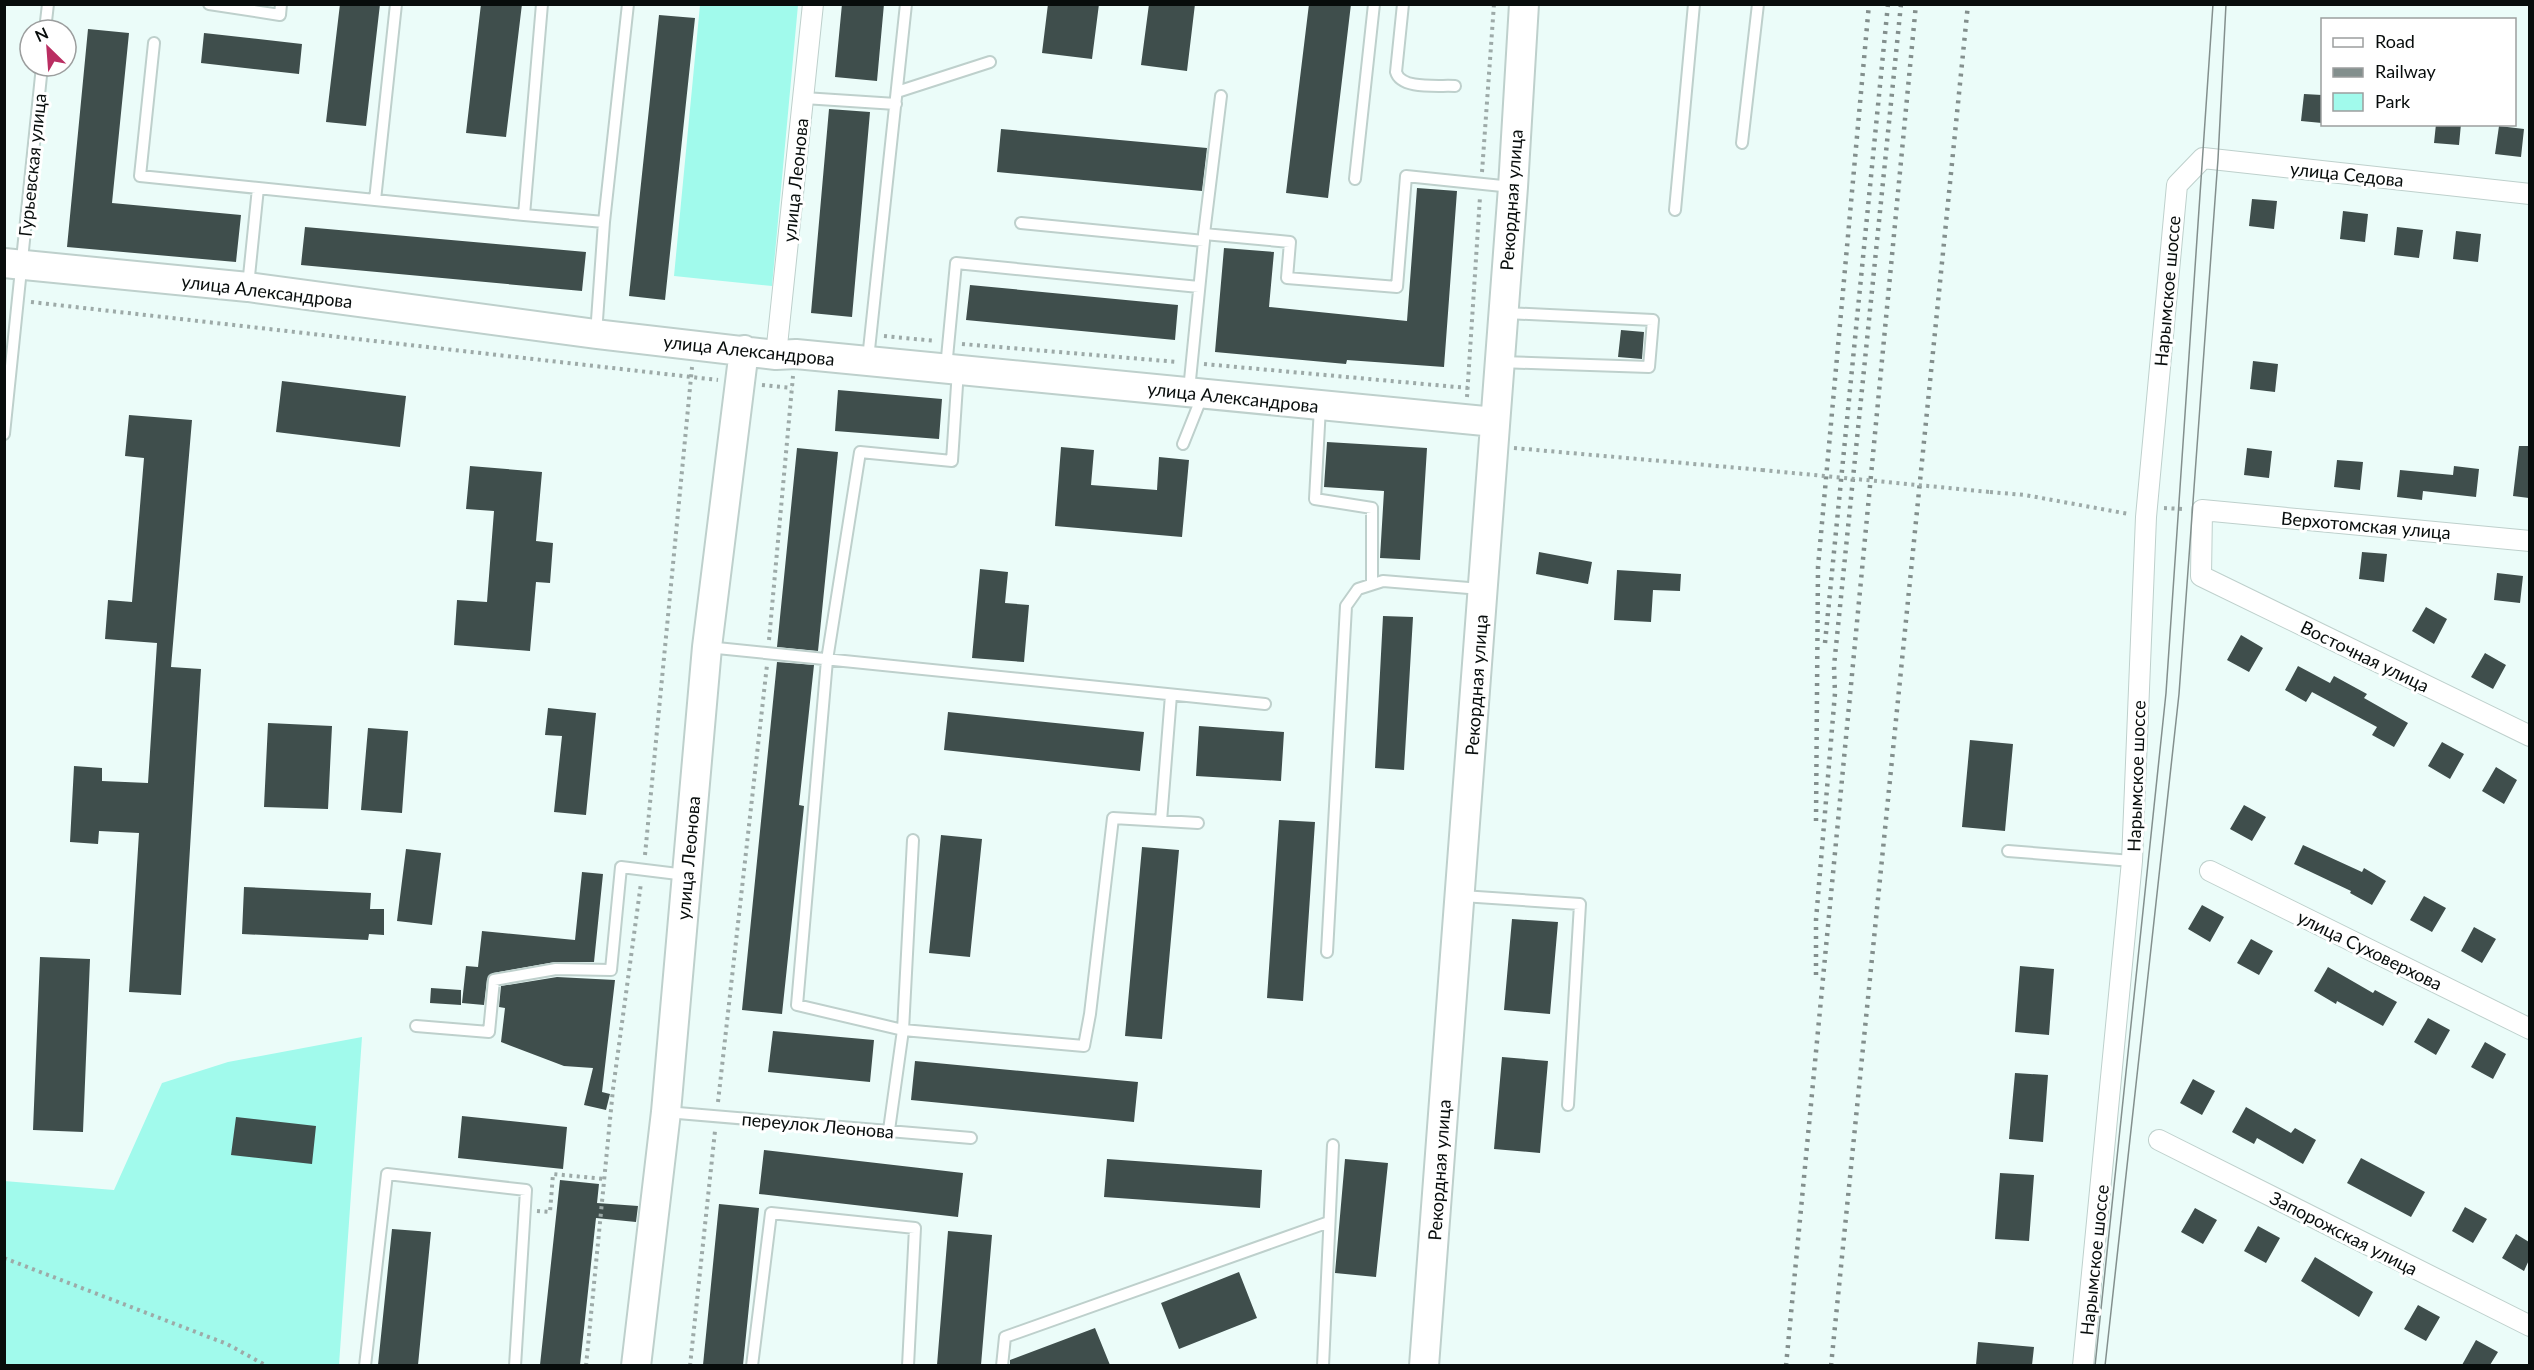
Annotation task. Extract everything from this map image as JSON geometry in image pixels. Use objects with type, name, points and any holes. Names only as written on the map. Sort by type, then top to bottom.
[{"type":"street","name":"улица Леонова","points":[[786,354],[813,4]]},
{"type":"street","name":"Рекордная улица","points":[[1424,1365],[1458,896],[1496,422],[1524,4]]},
{"type":"street","name":"улица Седова","points":[[2176,185],[2203,158],[2529,194]]},
{"type":"street","name":"Нарымское шоссе","points":[[2083,1365],[2132,861],[2146,516],[2176,185]]},
{"type":"street","name":"улица Александрова","points":[[13,264],[248,287],[596,334],[744,350],[868,363],[951,360],[1194,382],[1320,406],[1496,422]]},
{"type":"street","name":"улица Леонова","points":[[636,1365],[666,1112],[707,647],[744,350]]},
{"type":"street","name":"Верхотомская улица","points":[[2202,510],[2529,541]]},
{"type":"street","name":"Восточная улица","points":[[2202,510],[2201,576],[2529,736]]},
{"type":"street","name":"улица Суховерхова","points":[[2210,871],[2529,1029]]},
{"type":"street","name":"Запорожская улица","points":[[2159,1140],[2529,1326]]},
{"type":"lane","points":[[209,4],[280,15],[281,4]]},
{"type":"lane","points":[[375,200],[396,4]]},
{"type":"lane","points":[[524,214],[542,4]]},
{"type":"lane","points":[[596,334],[604,222],[628,4]]},
{"type":"lane","points":[[868,363],[906,4]]},
{"type":"lane","points":[[1355,179],[1374,4]]},
{"type":"lane","points":[[1403,4],[1396,72],[1398,78],[1405,83],[1455,86]]},
{"type":"lane","points":[[1675,210],[1694,4]]},
{"type":"lane","points":[[1742,143],[1758,4]]},
{"type":"lane","points":[[154,43],[140,176],[604,222]]},
{"type":"lane","points":[[897,92],[990,62]]},
{"type":"lane","name":"Гурьевская улица","points":[[4,434],[18,301],[13,264],[40,78]]},
{"type":"lane","points":[[1183,444],[1194,382],[1199,287],[1221,96]]},
{"type":"lane","points":[[804,98],[896,104]]},
{"type":"lane","points":[[1021,223],[1204,238],[1290,242],[1287,278],[1397,287],[1406,176],[1513,187]]},
{"type":"lane","points":[[248,287],[258,188]]},
{"type":"lane","points":[[1198,823],[1113,818],[1090,1014],[1084,1046],[903,1030],[797,1005],[827,660],[860,452],[952,461],[951,360],[956,263],[1199,287]]},
{"type":"lane","points":[[1500,362],[1649,367],[1653,320],[1502,313]]},
{"type":"lane","points":[[1320,406],[1315,499],[1372,508],[1372,584]]},
{"type":"lane","points":[[1327,952],[1346,606],[1358,589],[1383,581],[1483,590]]},
{"type":"lane","points":[[707,647],[1265,704]]},
{"type":"lane","points":[[1161,820],[1171,694]]},
{"type":"lane","points":[[889,1130],[903,1030],[913,840]]},
{"type":"lane","points":[[2008,851],[2132,861]]},
{"type":"lane","points":[[416,1026],[489,1032],[494,980],[556,969],[611,970],[621,867],[687,875]]},
{"type":"lane","points":[[1458,896],[1580,904],[1568,1105]]},
{"type":"lane","name":"переулок Леонова","points":[[666,1112],[971,1137]]},
{"type":"lane","points":[[1323,1365],[1333,1145]]},
{"type":"lane","points":[[364,1365],[387,1174],[526,1190],[514,1365]]},
{"type":"lane","points":[[752,1365],[771,1213],[915,1228],[908,1365]]},
{"type":"lane","points":[[1002,1365],[1005,1337],[1329,1222]]},
{"type":"path","points":[[18,301],[740,382]]},
{"type":"path","points":[[871,334],[951,360],[1194,382],[1467,388]]},
{"type":"path","points":[[690,1365],[768,654],[786,354]]},
{"type":"path","points":[[1715,465],[2025,495],[2146,516],[2166,507],[2202,510]]},
{"type":"path","points":[[524,1209],[550,1212],[554,1174],[604,1179]]},
{"type":"path","points":[[4,1258],[227,1344],[267,1365]]},
{"type":"green space","points":[[700,5],[798,5],[772,286],[674,276]]},
{"type":"green space","points":[[362,1037],[339,1365],[5,1365],[4,1181],[114,1190],[162,1083],[228,1062]]},
{"type":"building","points":[[340,4],[380,4],[366,126],[326,122]]},
{"type":"building","points":[[481,4],[522,4],[506,137],[466,133]]},
{"type":"building","points":[[842,4],[884,4],[877,81],[835,77]]},
{"type":"building","points":[[1048,4],[1099,4],[1092,59],[1042,53]]},
{"type":"building","points":[[1149,4],[1195,4],[1187,71],[1141,65]]},
{"type":"building","points":[[1309,4],[1351,4],[1328,198],[1286,193]]},
{"type":"building","points":[[659,15],[695,18],[665,300],[629,296]]},
{"type":"building","points":[[88,29],[129,33],[112,203],[241,215],[236,262],[67,247]]},
{"type":"building","points":[[204,33],[302,44],[299,74],[201,63]]},
{"type":"building","points":[[2304,94],[2321,95],[2321,123],[2301,121]]},
{"type":"building","points":[[829,109],[870,112],[852,317],[811,313]]},
{"type":"building","points":[[2436,126],[2461,126],[2459,145],[2434,143]]},
{"type":"building","points":[[2499,126],[2524,129],[2521,157],[2495,154]]},
{"type":"building","points":[[1001,129],[1207,148],[1202,191],[997,172]]},
{"type":"building","points":[[1417,188],[1457,191],[1444,367],[1347,360],[1346,364],[1215,352],[1224,248],[1274,252],[1269,307],[1407,321]]},
{"type":"building","points":[[2252,199],[2277,201],[2274,229],[2249,226]]},
{"type":"building","points":[[2343,211],[2368,214],[2365,242],[2340,239]]},
{"type":"building","points":[[305,227],[586,252],[582,291],[301,265]]},
{"type":"building","points":[[2397,227],[2423,230],[2419,258],[2394,255]]},
{"type":"building","points":[[2456,231],[2481,234],[2478,262],[2453,259]]},
{"type":"building","points":[[970,285],[1178,305],[1175,340],[966,320]]},
{"type":"building","points":[[1621,330],[1644,332],[1642,359],[1618,357]]},
{"type":"building","points":[[2253,361],[2278,364],[2275,392],[2250,389]]},
{"type":"building","points":[[282,381],[406,396],[400,447],[276,432]]},
{"type":"building","points":[[838,390],[942,399],[939,439],[835,431]]},
{"type":"building","points":[[129,415],[192,420],[171,667],[201,669],[181,995],[129,992],[139,833],[99,831],[98,844],[70,842],[74,766],[102,768],[102,781],[148,783],[157,643],[105,639],[108,600],[132,602],[144,458],[125,456]]},
{"type":"building","points":[[1327,442],[1427,448],[1420,560],[1380,558],[1384,491],[1324,487]]},
{"type":"building","points":[[2519,446],[2529,446],[2529,498],[2513,496]]},
{"type":"building","points":[[1061,447],[1094,450],[1091,485],[1157,490],[1159,457],[1189,460],[1182,537],[1055,526]]},
{"type":"building","points":[[797,448],[838,452],[818,651],[777,647]]},
{"type":"building","points":[[2247,448],[2272,451],[2269,478],[2244,475]]},
{"type":"building","points":[[2337,460],[2363,462],[2360,490],[2334,487]]},
{"type":"building","points":[[470,466],[542,472],[536,541],[553,543],[550,583],[536,582],[530,651],[454,645],[457,600],[487,602],[494,511],[466,509]]},
{"type":"building","points":[[2454,466],[2479,469],[2476,497],[2423,491],[2422,500],[2397,497],[2400,470],[2453,475]]},
{"type":"building","points":[[1539,552],[1592,562],[1588,584],[1536,574]]},
{"type":"building","points":[[2362,552],[2387,554],[2384,582],[2359,579]]},
{"type":"building","points":[[980,569],[1008,572],[1005,603],[1029,605],[1024,662],[972,658]]},
{"type":"building","points":[[1617,570],[1681,574],[1680,591],[1653,590],[1651,622],[1614,620]]},
{"type":"building","points":[[2497,573],[2523,576],[2520,603],[2494,600]]},
{"type":"building","points":[[2426,607],[2447,619],[2434,644],[2412,631]]},
{"type":"building","points":[[1383,616],[1413,617],[1404,770],[1375,768]]},
{"type":"building","points":[[2241,635],[2263,648],[2249,672],[2227,660]]},
{"type":"building","points":[[2485,653],[2506,665],[2493,689],[2471,677]]},
{"type":"building","points":[[777,662],[814,665],[799,805],[804,806],[782,1014],[742,1010]]},
{"type":"building","points":[[2298,666],[2330,683],[2334,676],[2367,694],[2364,698],[2408,723],[2394,747],[2372,735],[2377,727],[2312,692],[2306,702],[2285,690]]},
{"type":"building","points":[[548,708],[596,713],[586,815],[554,812],[562,736],[545,735]]},
{"type":"building","points":[[948,712],[1144,732],[1140,771],[944,750]]},
{"type":"building","points":[[268,723],[332,726],[328,809],[264,807]]},
{"type":"building","points":[[1199,726],[1284,732],[1281,781],[1196,776]]},
{"type":"building","points":[[368,728],[408,731],[402,813],[361,810]]},
{"type":"building","points":[[1970,740],[2013,744],[2005,831],[1962,827]]},
{"type":"building","points":[[2442,742],[2464,754],[2450,779],[2428,766]]},
{"type":"building","points":[[2496,767],[2517,780],[2504,804],[2482,791]]},
{"type":"building","points":[[2244,805],[2266,817],[2252,841],[2230,829]]},
{"type":"building","points":[[1279,820],[1315,822],[1303,1001],[1267,998]]},
{"type":"building","points":[[941,835],[982,839],[970,957],[929,953]]},
{"type":"building","points":[[2303,845],[2362,872],[2364,868],[2386,881],[2372,905],[2350,893],[2351,891],[2294,864]]},
{"type":"building","points":[[1142,847],[1179,850],[1162,1039],[1125,1036]]},
{"type":"building","points":[[406,849],[441,853],[432,925],[397,921]]},
{"type":"building","points":[[582,872],[603,874],[594,962],[555,962],[493,973],[487,979],[484,1005],[462,1003],[466,966],[478,967],[482,931],[575,940]]},
{"type":"building","points":[[244,887],[371,893],[370,909],[384,909],[384,935],[369,934],[368,940],[242,934]]},
{"type":"building","points":[[2424,896],[2446,908],[2432,932],[2410,920]]},
{"type":"building","points":[[2202,905],[2224,917],[2210,942],[2188,929]]},
{"type":"building","points":[[1512,919],[1558,922],[1550,1014],[1504,1010]]},
{"type":"building","points":[[2474,927],[2496,939],[2482,963],[2461,951]]},
{"type":"building","points":[[2251,939],[2273,951],[2259,975],[2237,963]]},
{"type":"building","points":[[40,957],[90,959],[83,1132],[33,1130]]},
{"type":"building","points":[[2020,966],[2054,969],[2049,1035],[2015,1032]]},
{"type":"building","points":[[2328,967],[2373,993],[2375,990],[2397,1002],[2383,1026],[2314,991]]},
{"type":"building","points":[[557,977],[615,980],[602,1092],[610,1094],[606,1110],[584,1105],[593,1068],[564,1066],[501,1042],[505,1008],[499,1007],[501,986]]},
{"type":"building","points":[[431,988],[461,990],[461,1005],[430,1003]]},
{"type":"building","points":[[2428,1018],[2450,1030],[2436,1055],[2414,1042]]},
{"type":"building","points":[[773,1031],[874,1040],[870,1082],[768,1072]]},
{"type":"building","points":[[2485,1042],[2506,1054],[2493,1079],[2471,1067]]},
{"type":"building","points":[[1502,1057],[1548,1061],[1540,1153],[1494,1149]]},
{"type":"building","points":[[915,1061],[1138,1082],[1134,1122],[911,1100]]},
{"type":"building","points":[[2015,1073],[2048,1075],[2043,1142],[2009,1139]]},
{"type":"building","points":[[2193,1079],[2215,1091],[2202,1115],[2180,1103]]},
{"type":"building","points":[[2246,1107],[2291,1133],[2295,1128],[2316,1140],[2303,1164],[2257,1138],[2254,1144],[2232,1132]]},
{"type":"building","points":[[462,1116],[567,1127],[563,1169],[458,1158]]},
{"type":"building","points":[[236,1117],[316,1126],[312,1164],[231,1155]]},
{"type":"building","points":[[764,1150],[963,1173],[958,1217],[759,1194]]},
{"type":"building","points":[[2361,1158],[2425,1192],[2411,1217],[2347,1183]]},
{"type":"building","points":[[1107,1159],[1262,1170],[1260,1208],[1104,1197]]},
{"type":"building","points":[[1345,1159],[1388,1163],[1376,1277],[1335,1273]]},
{"type":"building","points":[[2000,1173],[2034,1175],[2029,1241],[1995,1239]]},
{"type":"building","points":[[560,1180],[599,1184],[597,1203],[638,1206],[636,1222],[596,1218],[580,1365],[540,1365]]},
{"type":"building","points":[[719,1204],[759,1208],[743,1365],[703,1365]]},
{"type":"building","points":[[2465,1207],[2487,1219],[2473,1243],[2452,1231]]},
{"type":"building","points":[[2195,1208],[2217,1220],[2203,1244],[2181,1232]]},
{"type":"building","points":[[2258,1226],[2280,1238],[2266,1263],[2244,1251]]},
{"type":"building","points":[[392,1229],[431,1232],[418,1365],[378,1365]]},
{"type":"building","points":[[948,1231],[992,1235],[981,1365],[937,1365]]},
{"type":"building","points":[[2516,1234],[2529,1242],[2529,1260],[2524,1271],[2502,1258]]},
{"type":"building","points":[[2315,1257],[2373,1292],[2359,1317],[2301,1281]]},
{"type":"building","points":[[1239,1272],[1257,1318],[1179,1349],[1161,1303]]},
{"type":"building","points":[[2418,1305],[2440,1317],[2426,1341],[2404,1329]]},
{"type":"building","points":[[1095,1328],[1110,1365],[1010,1365],[1010,1360]]},
{"type":"building","points":[[2476,1340],[2498,1352],[2490,1365],[2462,1365]]},
{"type":"building","points":[[1978,1342],[2034,1347],[2032,1365],[1976,1365]]},
{"type":"tram line","points":[[2095,1366],[2166,693],[2213,4]]},
{"type":"tram line","points":[[2105,1366],[2179,694],[2218,159],[2226,4]]},
{"type":"railway","points":[[1816,821],[1818,567],[1869,4]]},
{"type":"railway","points":[[1825,643],[1888,4]]},
{"type":"railway","points":[[1816,975],[1816,920],[1835,693],[1834,666],[1901,4]]},
{"type":"railway","points":[[1786,1366],[1916,4]]},
{"type":"railway","points":[[1831,1366],[1968,4]]}]
